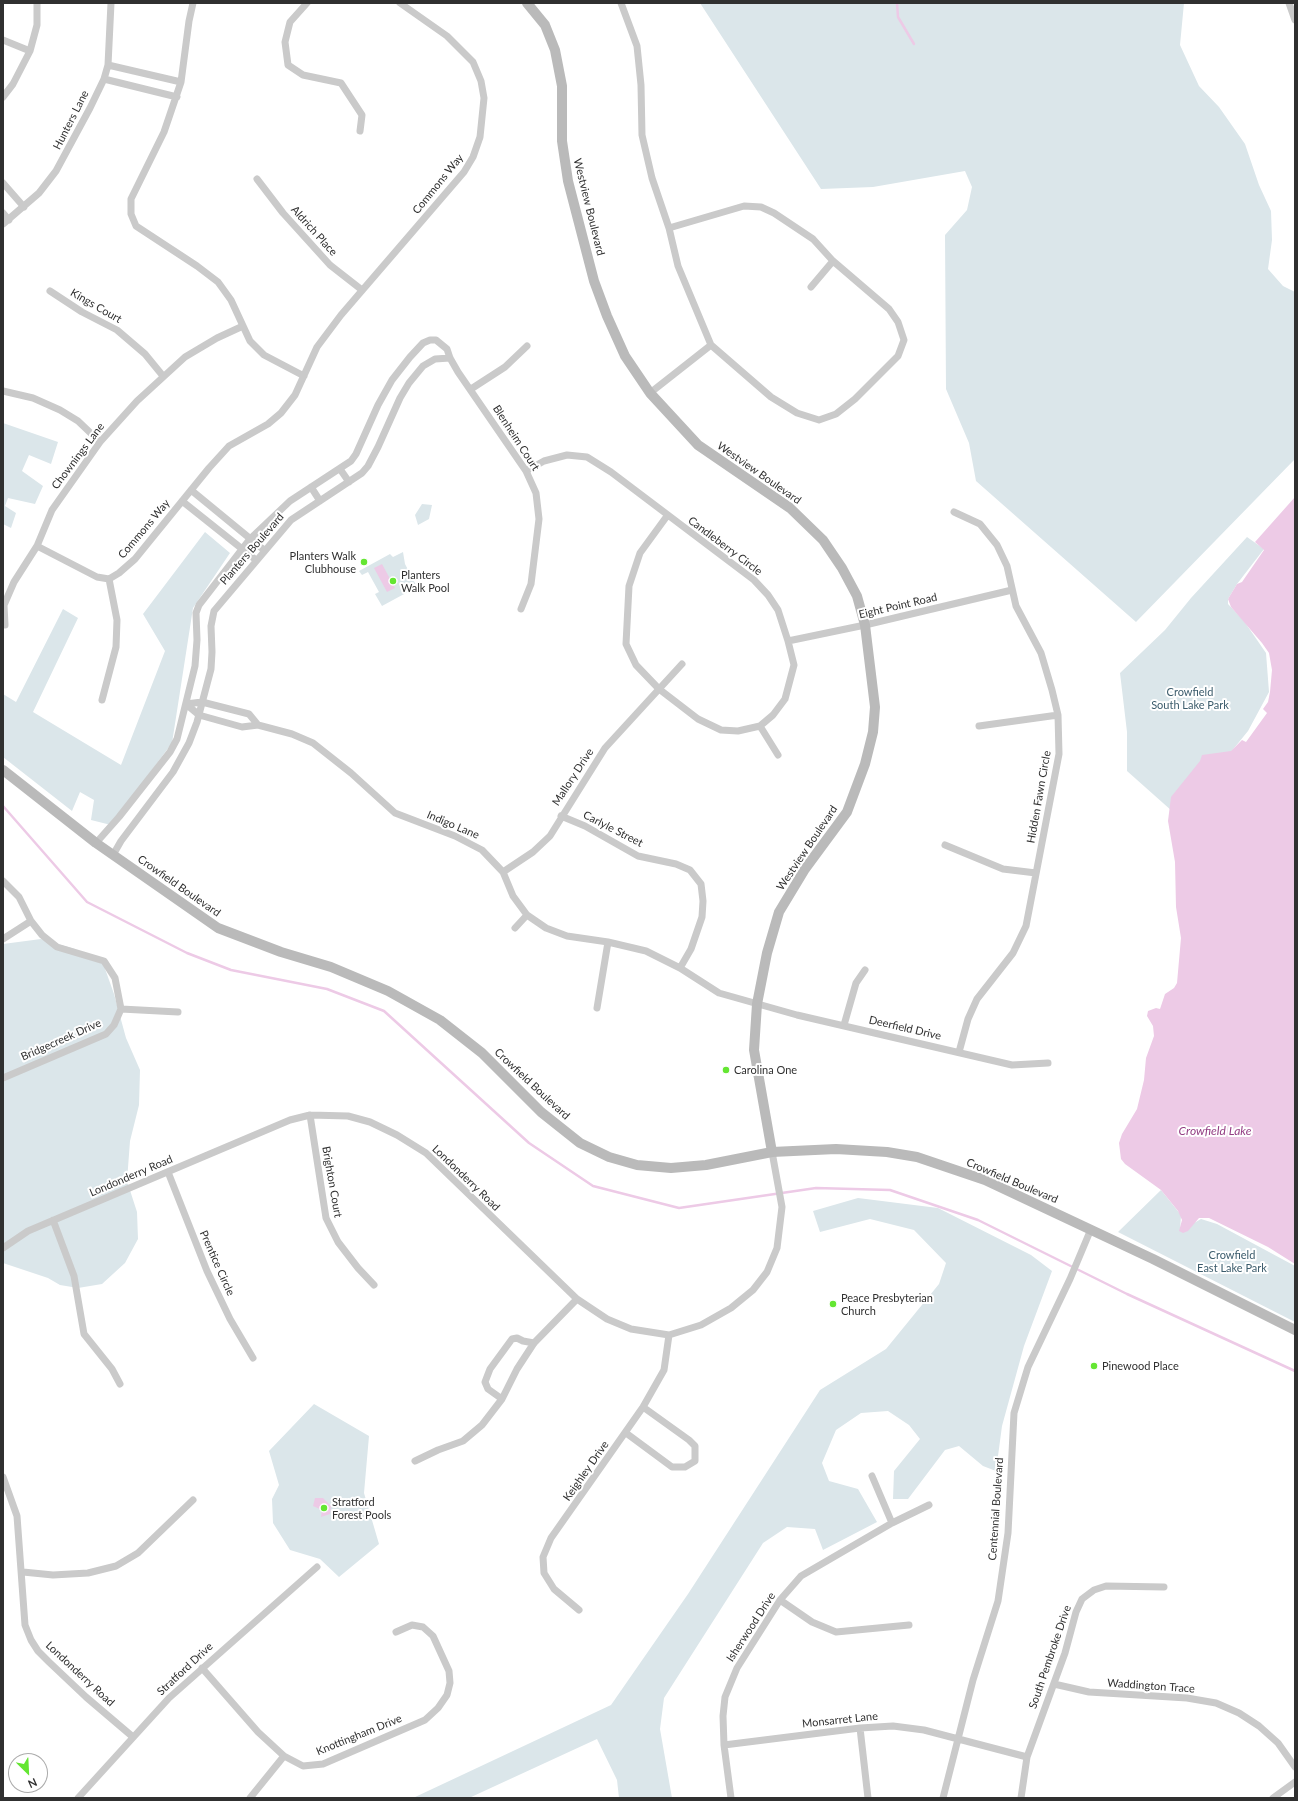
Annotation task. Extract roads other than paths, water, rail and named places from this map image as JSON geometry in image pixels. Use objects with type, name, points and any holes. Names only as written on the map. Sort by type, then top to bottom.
[{"type":"main road","name":"Westview Boulevard","points":[[527,3],[545,26],[555,50],[562,86],[562,141],[568,181],[594,281],[607,316],[625,356],[650,393],[698,445],[790,508],[823,540],[842,568],[857,596],[865,625],[874,707],[873,732],[865,764],[847,812],[805,869],[779,912],[767,953],[757,1004],[754,1050],[772,1152]]},
{"type":"main road","name":"Crowfield Boulevard","points":[[3,770],[96,843],[218,928],[281,952],[331,967],[388,991],[440,1020],[482,1053],[540,1112],[580,1143],[609,1157],[637,1165],[671,1168],[706,1165],[772,1152],[836,1149],[888,1152],[917,1157],[985,1180],[1091,1229],[1295,1330]]},
{"type":"street","points":[[3,97],[30,51],[37,25],[37,3]]},
{"type":"street","name":"Hunters Lane","points":[[6,222],[39,193],[56,171],[70,147],[104,79],[108,65],[111,3]]},
{"type":"street","points":[[193,3],[189,21],[181,82],[177,97],[164,132],[131,199],[131,214],[136,226],[197,266],[218,282],[231,300],[250,341],[264,355],[304,376]]},
{"type":"street","points":[[307,3],[290,22],[285,42],[288,65],[303,75],[341,83],[362,115],[360,130]]},
{"type":"street","name":"Commons Way","points":[[109,579],[119,574],[135,559],[229,446],[268,424],[281,413],[295,395],[317,347],[362,290],[464,172],[474,157],[480,138],[484,98],[481,81],[473,62],[447,36],[400,3]]},
{"type":"street","points":[[621,3],[637,46],[641,85],[642,136],[652,178],[669,228],[678,266],[711,345],[771,397],[797,413],[819,420],[836,414],[855,399],[898,356],[904,340],[898,322],[889,309],[833,261],[813,239],[774,213],[760,207],[744,206],[732,208],[669,228]]},
{"type":"street","points":[[1289,3],[1295,20]]},
{"type":"street","points":[[3,40],[30,51]]},
{"type":"street","points":[[108,65],[181,82]]},
{"type":"street","points":[[104,79],[177,97]]},
{"type":"street","name":"Aldrich Place","points":[[257,179],[282,213],[330,265],[362,290]]},
{"type":"street","points":[[3,183],[24,207]]},
{"type":"street","points":[[3,213],[6,222]]},
{"type":"street","points":[[811,286],[833,261]]},
{"type":"street","name":"Kings Court","points":[[50,291],[82,312],[117,330],[145,354],[163,376]]},
{"type":"street","name":"Chownings Lane","points":[[5,625],[4,605],[14,582],[37,546],[52,510],[100,442],[137,401],[185,357],[217,338],[243,326]]},
{"type":"street","name":"Planters Boulevard","points":[[96,843],[119,818],[170,752],[177,739],[194,666],[197,640],[196,613],[208,592],[250,539],[290,501],[351,461],[356,454],[378,405],[392,380],[410,356],[423,343],[436,340],[448,349],[450,358],[430,360],[413,377],[400,398],[368,466],[362,473],[291,520],[221,601],[212,617],[210,669],[199,715],[189,743],[173,772],[121,840],[113,855]]},
{"type":"street","points":[[650,393],[711,345]]},
{"type":"street","points":[[471,389],[505,367],[527,346]]},
{"type":"street","name":"Blenheim Court","points":[[450,358],[526,471],[536,493],[539,519],[530,584],[521,609]]},
{"type":"street","points":[[3,391],[33,398],[60,410],[78,421],[100,442]]},
{"type":"street","name":"Candleberry Circle","points":[[526,471],[544,461],[568,455],[587,457],[611,472],[667,516],[754,580],[768,595],[778,610],[794,665],[791,681],[785,698],[773,715],[760,726],[738,731],[721,730],[698,719],[659,689],[636,665],[626,644],[628,586],[640,553],[667,516]]},
{"type":"street","points":[[340,469],[349,482]]},
{"type":"street","points":[[310,488],[320,500]]},
{"type":"street","points":[[191,490],[264,550]]},
{"type":"street","name":"Commons Way","points":[[182,501],[256,560]]},
{"type":"street","name":"Hidden Fawn Circle","points":[[954,512],[980,524],[997,545],[1007,566],[1016,606],[1041,653],[1058,715],[1058,754],[1026,926],[1013,953],[977,999],[968,1019],[959,1052]]},
{"type":"street","points":[[37,546],[97,577],[109,579],[117,620],[116,647],[102,700]]},
{"type":"street","name":"Eight Point Road","points":[[788,641],[865,625],[1012,590]]},
{"type":"street","name":"Mallory Drive","points":[[503,872],[539,847],[550,836],[561,816],[605,748],[682,664]]},
{"type":"street","name":"Indigo Lane","points":[[186,704],[202,702],[249,714],[258,725]]},
{"type":"street","name":"Indigo Lane","points":[[186,704],[199,715],[242,727],[258,725],[292,734],[313,744],[351,773],[394,813],[455,836],[482,850],[503,872],[513,896],[527,915],[546,928],[567,936],[608,942],[646,951],[680,968],[719,994],[757,1004]]},
{"type":"street","points":[[979,726],[1058,715]]},
{"type":"street","points":[[760,726],[778,754]]},
{"type":"street","name":"Carlyle Street","points":[[561,816],[585,826],[638,856],[664,860],[690,870],[701,884],[703,901],[702,917],[691,949],[680,968]]},
{"type":"street","points":[[945,845],[1003,869],[1036,873]]},
{"type":"street","points":[[3,881],[19,898],[31,922],[42,935],[57,947],[104,961],[115,978],[121,1009],[178,1012]]},
{"type":"street","points":[[515,928],[527,915]]},
{"type":"street","points":[[3,939],[31,922]]},
{"type":"street","points":[[597,1008],[608,942]]},
{"type":"street","points":[[844,1025],[856,983],[865,970]]},
{"type":"street","name":"Deerfield Drive","points":[[757,1004],[797,1015],[1012,1065],[1048,1063]]},
{"type":"street","name":"Bridgecreek Drive","points":[[3,1078],[106,1034],[114,1025],[121,1009]]},
{"type":"street","name":"Londonderry Road","points":[[3,1248],[28,1231],[168,1172],[253,1134],[290,1120],[310,1115],[348,1116],[370,1122],[397,1135],[426,1153],[577,1299],[607,1319],[631,1329],[669,1335],[701,1325],[731,1308],[753,1290],[767,1272],[777,1248],[782,1206],[772,1152]]},
{"type":"street","name":"Brighton Court","points":[[310,1115],[326,1218],[338,1242],[358,1268],[374,1285]]},
{"type":"street","name":"Prentice Circle","points":[[168,1172],[207,1272],[230,1319],[253,1358]]},
{"type":"street","points":[[53,1220],[74,1276],[84,1334],[112,1369],[120,1384]]},
{"type":"street","name":"Centennial Boulevard","points":[[943,1798],[973,1680],[998,1601],[1008,1533],[1014,1414],[1028,1367],[1070,1279],[1091,1229]]},
{"type":"street","points":[[415,1461],[438,1450],[463,1441],[482,1425],[502,1399],[517,1369],[534,1343],[577,1299]]},
{"type":"street","name":"Keighley Drive","points":[[579,1610],[554,1589],[544,1573],[543,1557],[551,1538],[644,1407],[664,1370],[669,1335]]},
{"type":"street","points":[[502,1399],[488,1389],[485,1382],[490,1369],[512,1339],[518,1338],[523,1341],[534,1343]]},
{"type":"street","points":[[626,1433],[672,1467],[685,1467],[695,1461],[695,1446],[644,1407]]},
{"type":"street","points":[[872,1476],[892,1523]]},
{"type":"street","name":"Londonderry Road","points":[[3,1477],[17,1516],[25,1625],[31,1640],[38,1651],[86,1697],[133,1737]]},
{"type":"street","points":[[22,1572],[53,1575],[88,1573],[116,1566],[138,1553],[193,1500]]},
{"type":"street","name":"Isherwood Drive","points":[[731,1798],[724,1745],[723,1716],[725,1697],[737,1668],[780,1600],[801,1576],[892,1523],[929,1505]]},
{"type":"street","name":"Stratford Drive","points":[[78,1798],[169,1698],[317,1567]]},
{"type":"street","name":"South Pembroke Drive","points":[[1021,1798],[1027,1757],[1065,1653],[1076,1612],[1082,1599],[1094,1590],[1106,1586],[1164,1586]]},
{"type":"street","points":[[780,1600],[812,1622],[836,1632],[909,1625]]},
{"type":"street","name":"Knottingham Drive","points":[[202,1668],[258,1732],[284,1756],[303,1766],[323,1764],[425,1720],[438,1708],[447,1695],[450,1683],[449,1671],[433,1636],[423,1627],[412,1625],[396,1632]]},
{"type":"street","name":"Waddington Trace","points":[[1054,1684],[1089,1692],[1187,1698],[1216,1703],[1239,1713],[1259,1726],[1278,1743],[1295,1767]]},
{"type":"street","name":"Monsarret Lane","points":[[724,1745],[860,1728],[893,1726],[924,1730],[1027,1757]]},
{"type":"street","points":[[860,1728],[868,1798]]},
{"type":"street","points":[[250,1798],[284,1756]]},
{"type":"street","points":[[1273,1798],[1295,1782]]},
{"type":"water","name":"Crowfield Lake","points":[[1295,497],[1295,1264],[1268,1247],[1209,1218],[1199,1218],[1188,1231],[1183,1233],[1179,1231],[1182,1220],[1178,1211],[1161,1190],[1125,1164],[1121,1159],[1119,1143],[1122,1134],[1137,1109],[1144,1080],[1146,1058],[1154,1036],[1153,1026],[1147,1016],[1148,1011],[1156,1008],[1160,1009],[1165,994],[1174,988],[1177,983],[1181,938],[1176,907],[1175,862],[1168,821],[1171,797],[1200,761],[1202,755],[1231,751],[1242,740],[1246,742],[1267,713],[1263,709],[1268,702],[1270,692],[1272,670],[1269,653],[1231,607],[1228,599],[1237,584],[1242,582],[1264,550],[1255,542]]},
{"type":"water","points":[[382,564],[395,588],[387,592],[374,568]]},
{"type":"water","name":"Stratford Forest Pools","points":[[315,1498],[323,1498],[331,1506],[330,1514],[321,1517],[322,1510],[313,1506]]},
{"type":"waterway","points":[[897,3],[898,17],[914,44]]},
{"type":"waterway","points":[[3,806],[87,902],[187,953],[231,970],[327,989],[384,1011],[529,1143],[593,1186],[679,1208],[816,1188],[890,1190],[978,1220],[1127,1294],[1295,1371]]},
{"type":"place","name":"Planters Walk Clubhouse","points":[[364,562]]},
{"type":"place","name":"Planters Walk Pool","points":[[393,581]]},
{"type":"place","name":"Carolina One","points":[[726,1070]]},
{"type":"place","name":"Peace Presbyterian Church","points":[[833,1304]]},
{"type":"place","name":"Pinewood Place","points":[[1094,1366]]},
{"type":"place","name":"Stratford Forest Pools","points":[[324,1508]]},
{"type":"park label","name":"Crowfield South Lake Park","points":[[1190,698]]},
{"type":"park label","name":"Crowfield East Lake Park","points":[[1232,1261]]}]
